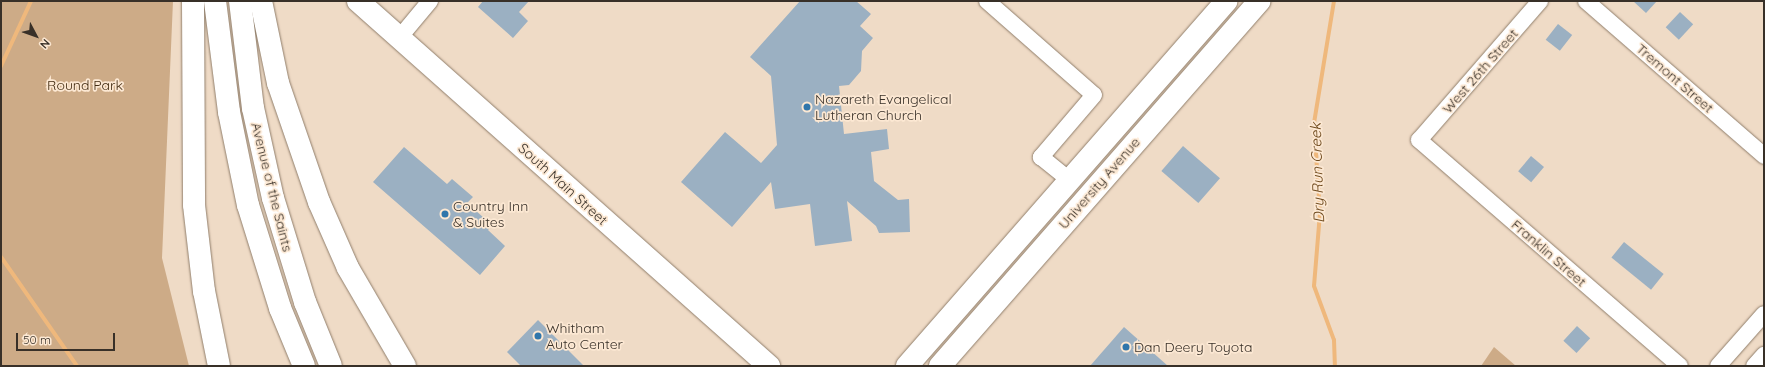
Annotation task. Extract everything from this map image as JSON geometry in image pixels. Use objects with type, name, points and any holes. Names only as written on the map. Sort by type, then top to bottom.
[{"type":"main road","points":[[193,1],[194,205],[204,291],[220,366]]},
{"type":"main road","name":"Avenue of the Saints","points":[[214,1],[229,112],[248,205],[280,308],[304,366]]},
{"type":"main road","name":"Avenue of the Saints","points":[[240,1],[253,108],[273,198],[304,302],[331,366]]},
{"type":"main road","points":[[261,1],[278,83],[319,202],[348,268],[405,366]]},
{"type":"main road","name":"South Main Street","points":[[358,1],[769,366]]},
{"type":"main road","name":"University Avenue","points":[[907,366],[1226,1]]},
{"type":"main road","name":"University Avenue","points":[[940,366],[1259,1]]},
{"type":"street","points":[[400,37],[430,1]]},
{"type":"street","points":[[987,1],[1094,95],[1041,156],[1069,180]]},
{"type":"street","name":"West 26th Street","points":[[1419,140],[1540,1]]},
{"type":"street","name":"Tremont Street","points":[[1586,1],[1764,156]]},
{"type":"street","name":"Franklin Street","points":[[1419,140],[1680,366]]},
{"type":"street","points":[[1718,366],[1764,314]]},
{"type":"street","points":[[1754,366],[1764,355]]},
{"type":"green space","name":"Round Park","points":[[1,1],[173,1],[162,258],[189,366],[1,366]]},
{"type":"green space","points":[[1494,347],[1516,366],[1481,366]]},
{"type":"building","points":[[483,1],[529,1],[519,12],[528,21],[513,38],[478,7]]},
{"type":"building","name":"Nazareth Evangelical Lutheran Church","points":[[800,1],[856,1],[871,14],[860,26],[873,38],[862,51],[861,71],[849,85],[839,86],[844,134],[887,129],[889,149],[871,152],[874,181],[898,200],[909,199],[910,232],[879,233],[876,226],[847,201],[852,241],[815,246],[810,204],[775,209],[771,182],[732,227],[681,182],[725,132],[761,163],[777,145],[771,76],[750,57]]},
{"type":"building","points":[[1633,1],[1657,1],[1646,13]]},
{"type":"building","points":[[1680,12],[1693,24],[1679,40],[1666,27]]},
{"type":"building","points":[[1558,24],[1572,35],[1560,51],[1546,40]]},
{"type":"building","points":[[1183,146],[1220,178],[1198,203],[1161,171]]},
{"type":"building","name":"Country Inn & Suites","points":[[404,147],[447,184],[452,179],[473,197],[467,203],[492,225],[488,230],[505,246],[480,275],[373,182]]},
{"type":"building","points":[[1531,156],[1544,167],[1531,182],[1518,171]]},
{"type":"building","points":[[1624,242],[1664,274],[1651,290],[1611,258]]},
{"type":"building","name":"Whitham Auto Center","points":[[538,320],[584,366],[521,366],[507,352]]},
{"type":"building","points":[[1577,326],[1590,338],[1577,353],[1563,341]]},
{"type":"building","name":"Dan Deery Toyota","points":[[1124,327],[1168,366],[1090,366]]},
{"type":"waterway","points":[[1,66],[31,1]]},
{"type":"waterway","name":"Dry Run Creek","points":[[1334,1],[1314,123],[1320,213],[1314,286],[1334,340],[1335,366]]},
{"type":"waterway","points":[[1,257],[77,366]]},
{"type":"place","name":"Nazareth Evangelical Lutheran Church","points":[[807,107]]},
{"type":"place","name":"Country Inn & Suites","points":[[445,214]]},
{"type":"place","name":"Whitham Auto Center","points":[[538,336]]},
{"type":"place","name":"Dan Deery Toyota","points":[[1126,347]]}]
